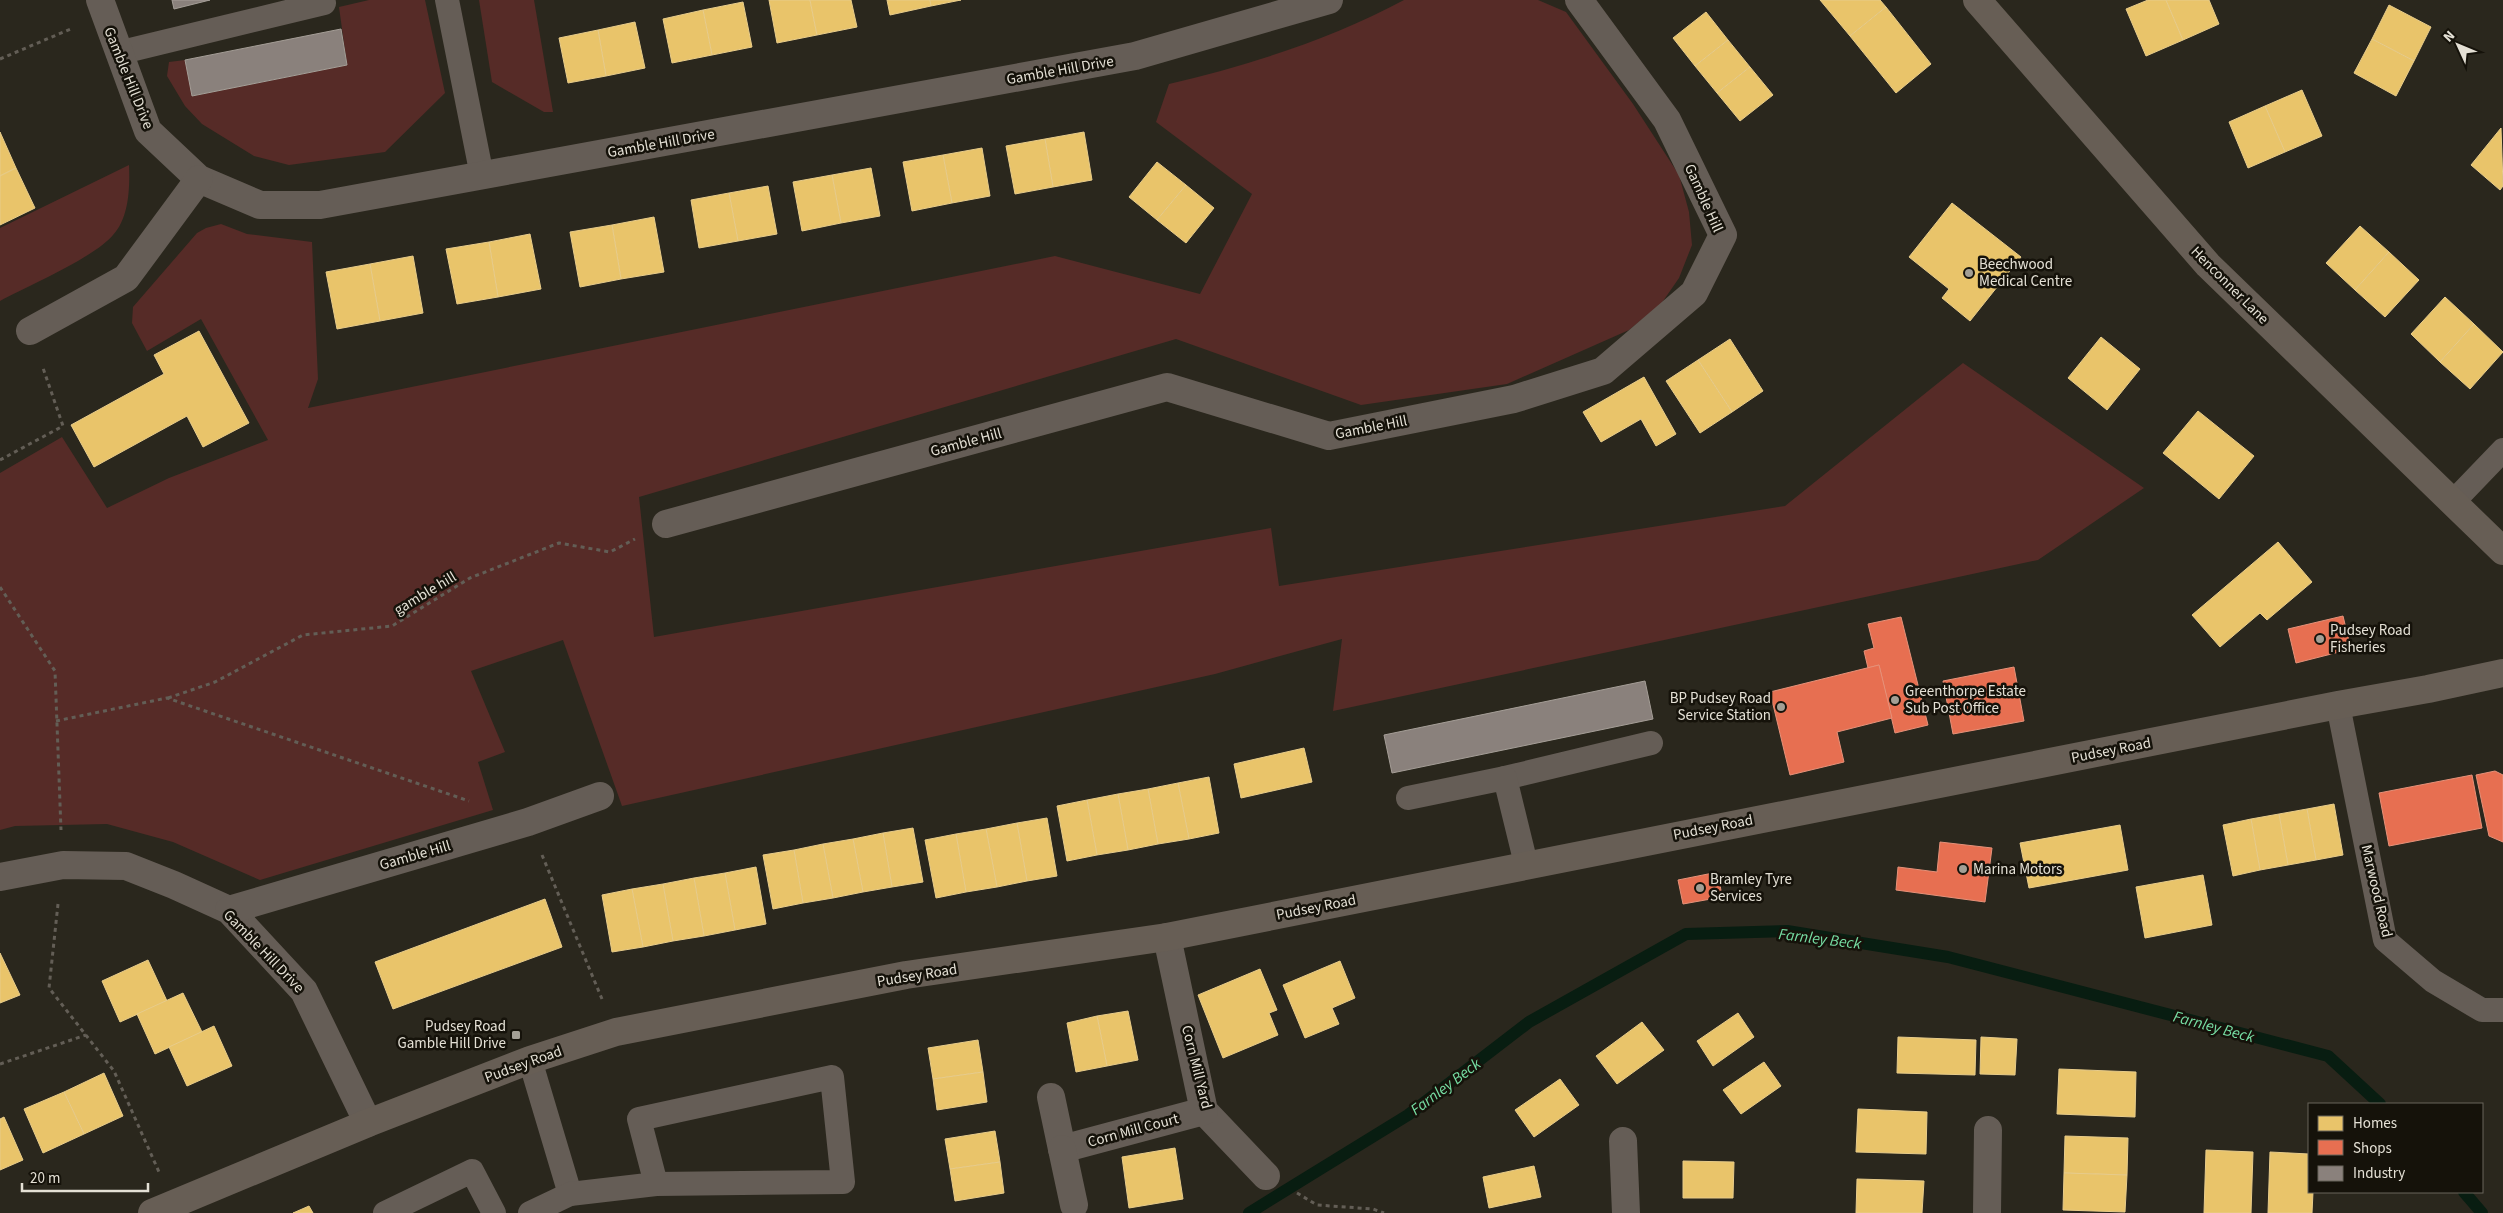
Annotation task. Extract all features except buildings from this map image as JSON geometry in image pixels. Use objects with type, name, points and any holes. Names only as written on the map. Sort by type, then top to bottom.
[{"type":"main road","name":"Henconner Lane","points":[[1977,0],[2208,265],[2503,551]]},
{"type":"main road","name":"Pudsey Road","points":[[163,1209],[368,1123],[530,1060],[616,1032],[906,975],[1167,937],[1526,864],[2503,673]]},
{"type":"street","name":"Gamble Hill Drive","points":[[102,7],[148,131],[199,179],[260,205],[300,205],[320,204],[482,176],[1136,56],[1329,0]]},
{"type":"street","name":"Gamble Hill","points":[[666,524],[1167,387],[1329,436],[1514,399],[1603,371],[1694,293],[1723,235],[1667,120],[1579,0]]},
{"type":"street","points":[[30,331],[126,278],[199,179]]},
{"type":"street","name":"Gamble Hill","points":[[229,910],[528,822],[600,796]]},
{"type":"street","name":"Gamble Hill Drive","points":[[0,878],[63,865],[126,866],[229,910],[304,991],[368,1123]]},
{"type":"street","name":"Corn Mill Yard","points":[[1167,937],[1204,1111],[1266,1176]]},
{"type":"street","points":[[1051,1097],[1074,1205]]},
{"type":"street","name":"Corn Mill Court","points":[[1062,1149],[1204,1111]]},
{"type":"street","points":[[1987,1213],[1988,1130]]},
{"type":"street","points":[[1623,1141],[1626,1213]]},
{"type":"lane","points":[[447,0],[482,176]]},
{"type":"lane","points":[[118,53],[324,2]]},
{"type":"lane","points":[[2452,502],[2503,450]]},
{"type":"lane","name":"Marwood Road","points":[[2338,705],[2385,940],[2441,986],[2482,1010],[2503,1010]]},
{"type":"lane","points":[[1408,798],[1505,778],[1651,743]]},
{"type":"lane","points":[[1505,778],[1526,864]]},
{"type":"lane","points":[[530,1060],[570,1194]]},
{"type":"lane","points":[[530,1213],[570,1194],[656,1184],[843,1182],[832,1077],[639,1119],[656,1184]]},
{"type":"lane","points":[[385,1213],[472,1171],[494,1213]]},
{"type":"path","points":[[0,59],[102,7]]},
{"type":"path","points":[[0,460],[63,426],[30,331]]},
{"type":"path","name":"gamble hill","points":[[56,721],[167,698],[215,682],[303,635],[392,626],[470,578],[559,543],[610,552],[666,524]]},
{"type":"path","points":[[0,587],[54,671],[63,865],[49,988],[114,1071],[163,1209]]},
{"type":"path","points":[[167,698],[474,803]]},
{"type":"path","points":[[528,822],[616,1032]]},
{"type":"path","points":[[0,1064],[86,1035]]},
{"type":"path","points":[[1317,1205],[1373,1209],[1384,1213]]},
{"type":"shaded area","points":[[369,0],[425,0],[445,93],[385,152],[289,165],[254,156],[202,124],[185,106],[167,76],[169,62],[185,60],[193,96],[347,65],[339,7]]},
{"type":"shaded area","points":[[479,0],[534,0],[553,112],[544,112],[492,82]]},
{"type":"shaded area","points":[[1404,0],[1538,0],[1566,12],[1633,104],[1679,175],[1689,212],[1692,245],[1679,278],[1661,304],[1629,330],[1507,384],[1361,405],[1176,339],[639,497],[654,637],[1271,528],[1279,586],[1785,506],[1963,363],[2144,488],[2038,560],[1333,711],[1342,639],[1215,674],[622,806],[563,640],[471,671],[505,752],[478,762],[493,810],[260,880],[173,842],[107,824],[15,826],[0,830],[0,473],[62,437],[107,508],[169,478],[268,440],[201,319],[147,351],[132,323],[133,307],[197,233],[206,228],[221,224],[247,234],[312,242],[318,379],[308,408],[1055,256],[1200,294],[1252,194],[1156,122],[1169,84],[1260,59],[1319,39]]},
{"type":"shaded area","points":[[129,165],[129,193],[125,211],[113,235],[104,244],[77,262],[0,301],[0,228]]},
{"type":"waterway","name":"Farnley Beck","points":[[1249,1213],[1408,1115],[1529,1022],[1686,934],[1787,931],[1948,957],[2328,1056],[2379,1103]]},
{"type":"waterway","name":"Farnley Beck","points":[[2465,1193],[2482,1213]]},
{"type":"place","name":"Beechwood Medical Centre","points":[[1969,273]]},
{"type":"place","name":"Pudsey Road Fisheries","points":[[2320,639]]},
{"type":"place","name":"Greenthorpe Estate Sub Post Office","points":[[1895,700]]},
{"type":"place","name":"BP Pudsey Road Service Station","points":[[1781,707]]},
{"type":"place","name":"Marina Motors","points":[[1963,869]]},
{"type":"place","name":"Bramley Tyre Services","points":[[1700,888]]},
{"type":"place","name":"Pudsey Road Gamble Hill Drive","points":[[516,1035]]}]
